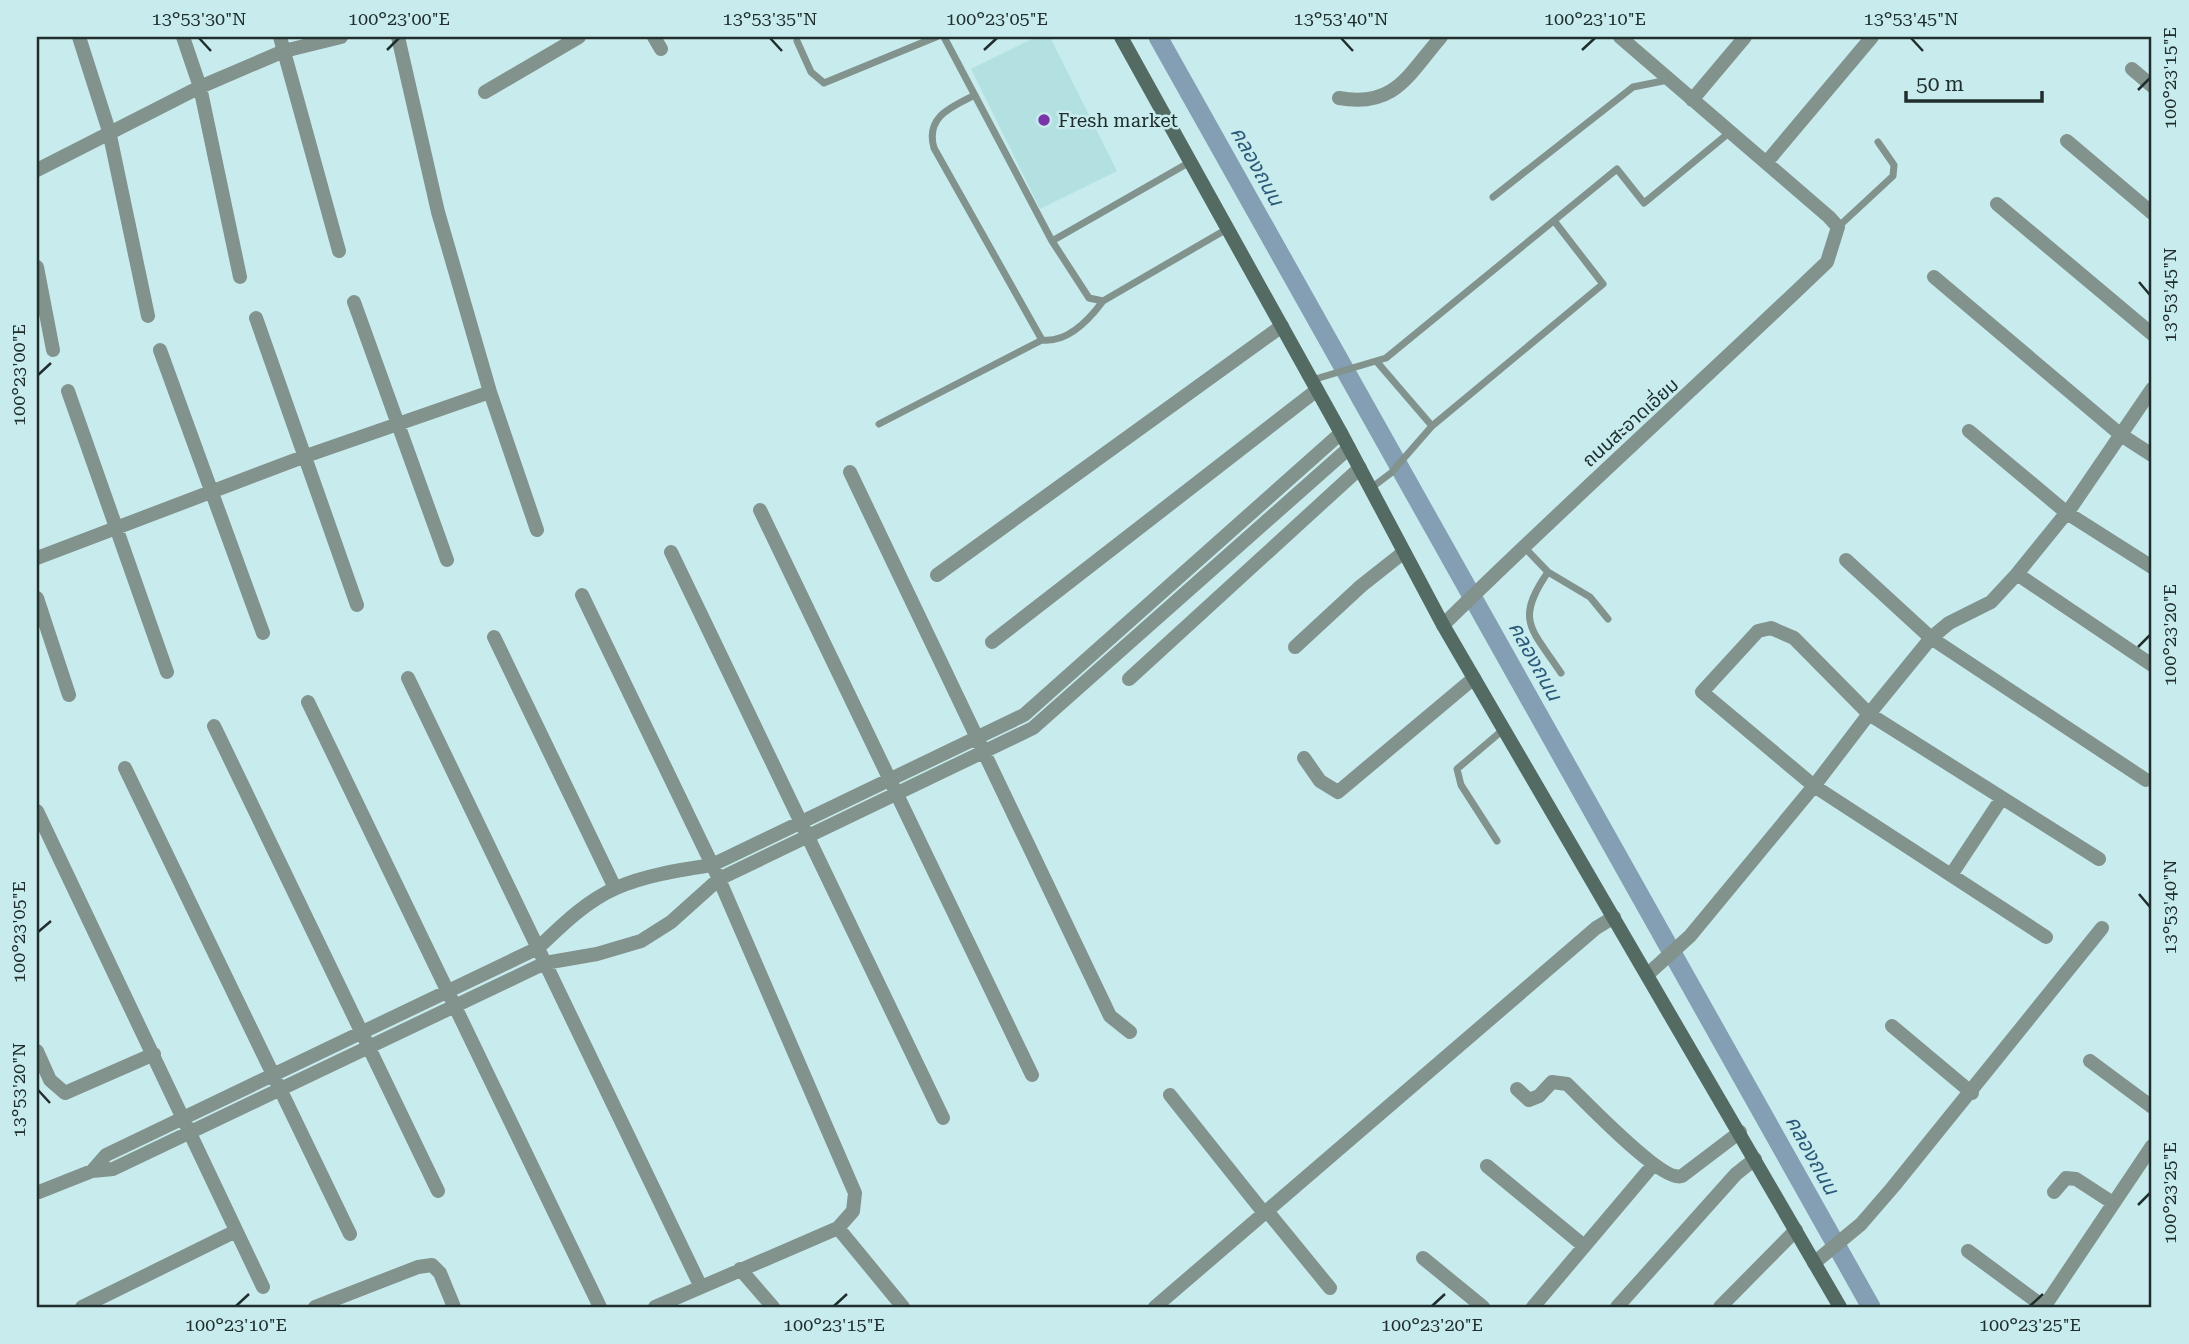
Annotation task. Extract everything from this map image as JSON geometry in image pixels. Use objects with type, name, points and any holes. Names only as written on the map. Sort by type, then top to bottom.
[{"type":"street","points":[[79,37],[109,131],[148,316]]},
{"type":"street","points":[[183,37],[200,87],[240,276]]},
{"type":"street","points":[[37,170],[282,44],[341,37]]},
{"type":"street","points":[[398,37],[438,212],[489,392],[537,530]]},
{"type":"street","points":[[1121,37],[1315,385],[1443,625],[1796,1230],[1819,1259],[1840,1307]]},
{"type":"street","points":[[1339,98],[1362,102],[1375,100],[1396,89],[1441,37]]},
{"type":"street","points":[[1620,37],[1766,163],[1837,235]]},
{"type":"street","points":[[1692,100],[1745,37]]},
{"type":"street","points":[[1766,163],[1872,37]]},
{"type":"street","points":[[485,92],[575,38]]},
{"type":"street","points":[[282,44],[339,251]]},
{"type":"street","points":[[2132,69],[2152,86]]},
{"type":"street","points":[[2067,141],[2152,213]]},
{"type":"street","points":[[1997,204],[2152,334]]},
{"type":"street","name":"ถนนสะอาดเอี่ยม","points":[[1443,625],[1827,262],[1837,235]]},
{"type":"street","points":[[37,267],[53,350]]},
{"type":"street","points":[[1934,277],[2121,435],[2152,455]]},
{"type":"street","points":[[354,302],[447,560]]},
{"type":"street","points":[[256,318],[303,457],[358,605]]},
{"type":"street","points":[[937,575],[1282,326]]},
{"type":"street","points":[[160,351],[263,633]]},
{"type":"street","points":[[992,642],[1315,385]]},
{"type":"street","points":[[1648,974],[1690,936],[1931,638],[1949,623],[1991,602],[2017,574],[2067,513],[2152,389]]},
{"type":"street","points":[[68,391],[167,672]]},
{"type":"street","points":[[37,558],[303,457],[489,392]]},
{"type":"street","points":[[1969,431],[2067,513],[2152,567]]},
{"type":"street","points":[[92,1171],[106,1155],[538,948],[575,914],[615,888],[668,872],[712,865],[1024,715],[1341,433]]},
{"type":"street","points":[[39,1192],[92,1171],[113,1169],[545,963],[597,954],[641,941],[671,922],[719,879],[1033,729],[1349,448]]},
{"type":"street","points":[[1129,679],[1360,468]]},
{"type":"street","points":[[850,472],[1110,1016],[1130,1032]]},
{"type":"street","points":[[760,510],[1032,1075]]},
{"type":"street","points":[[671,552],[943,1118]]},
{"type":"street","points":[[1295,647],[1361,586],[1405,552]]},
{"type":"street","points":[[1846,560],[1931,638],[2146,780]]},
{"type":"street","points":[[2017,574],[2152,665]]},
{"type":"street","points":[[582,595],[719,879],[855,1193],[853,1210],[838,1228],[700,1285],[655,1307]]},
{"type":"street","points":[[37,598],[69,695]]},
{"type":"street","points":[[2046,937],[1814,786],[1702,692],[1758,631],[1771,628],[1794,638],[1869,714],[2099,859]]},
{"type":"street","points":[[494,637],[615,888]]},
{"type":"street","points":[[408,678],[700,1285]]},
{"type":"street","points":[[1304,758],[1320,781],[1338,792],[1475,678]]},
{"type":"street","points":[[1061,682],[1071,695]]},
{"type":"street","points":[[308,702],[600,1307]]},
{"type":"street","points":[[214,726],[438,1191]]},
{"type":"street","points":[[125,768],[350,1234]]},
{"type":"street","points":[[1951,875],[2002,798]]},
{"type":"street","points":[[37,811],[263,1287]]},
{"type":"street","points":[[1155,1307],[1596,929],[1614,917]]},
{"type":"street","points":[[1819,1259],[1861,1224],[1972,1093],[2102,929]]},
{"type":"street","points":[[1892,1026],[1972,1093]]},
{"type":"street","points":[[37,1051],[50,1080],[65,1093],[154,1054]]},
{"type":"street","points":[[2090,1061],[2152,1107]]},
{"type":"street","points":[[1517,1089],[1529,1100],[1539,1096],[1552,1083],[1567,1084],[1653,1165],[1672,1177],[1680,1177],[1740,1132]]},
{"type":"street","points":[[1170,1095],[1330,1288]]},
{"type":"street","points":[[1968,1251],[2044,1307],[2152,1146]]},
{"type":"street","points":[[1617,1307],[1736,1174],[1755,1159]]},
{"type":"street","points":[[1533,1307],[1653,1165]]},
{"type":"street","points":[[1488,1166],[1584,1247]]},
{"type":"street","points":[[2054,1192],[2066,1178],[2076,1179],[2113,1203]]},
{"type":"street","points":[[838,1228],[903,1307]]},
{"type":"street","points":[[1720,1307],[1796,1230]]},
{"type":"street","points":[[82,1307],[236,1231]]},
{"type":"street","points":[[1423,1258],[1483,1307]]},
{"type":"street","points":[[316,1307],[334,1304],[418,1267],[432,1265],[440,1273],[454,1307]]},
{"type":"street","points":[[740,1269],[773,1307]]},
{"type":"lane","points":[[797,41],[811,72],[824,83],[936,37]]},
{"type":"lane","points":[[944,37],[1052,241],[1089,298],[1103,301]]},
{"type":"lane","points":[[1493,197],[1633,87],[1669,80]]},
{"type":"lane","points":[[975,95],[944,111],[935,121],[930,136],[934,148],[1042,340]]},
{"type":"lane","points":[[1315,385],[1330,373],[1377,362],[1555,222],[1617,169],[1644,203],[1730,132]]},
{"type":"lane","points":[[1837,235],[1893,176],[1894,165],[1878,142]]},
{"type":"lane","points":[[1052,241],[1190,162]]},
{"type":"lane","points":[[1371,488],[1391,473],[1432,426],[1603,284],[1555,222]]},
{"type":"lane","points":[[879,424],[1042,340],[1052,341],[1063,337],[1090,318],[1103,301],[1227,229]]},
{"type":"lane","points":[[1377,362],[1432,426]]},
{"type":"lane","points":[[1524,547],[1548,572],[1590,597],[1608,619]]},
{"type":"lane","points":[[1548,572],[1533,593],[1527,610],[1530,627],[1561,673]]},
{"type":"lane","points":[[1497,841],[1461,785],[1457,769],[1504,729]]},
{"type":"shaded area","name":"Fresh market","points":[[1036,37],[1050,37],[1117,171],[1040,209],[971,69]]},
{"type":"waterway","name":"คลองถนน","points":[[1158,37],[1871,1307]]},
{"type":"place","name":"Fresh market","points":[[1044,120]]}]
